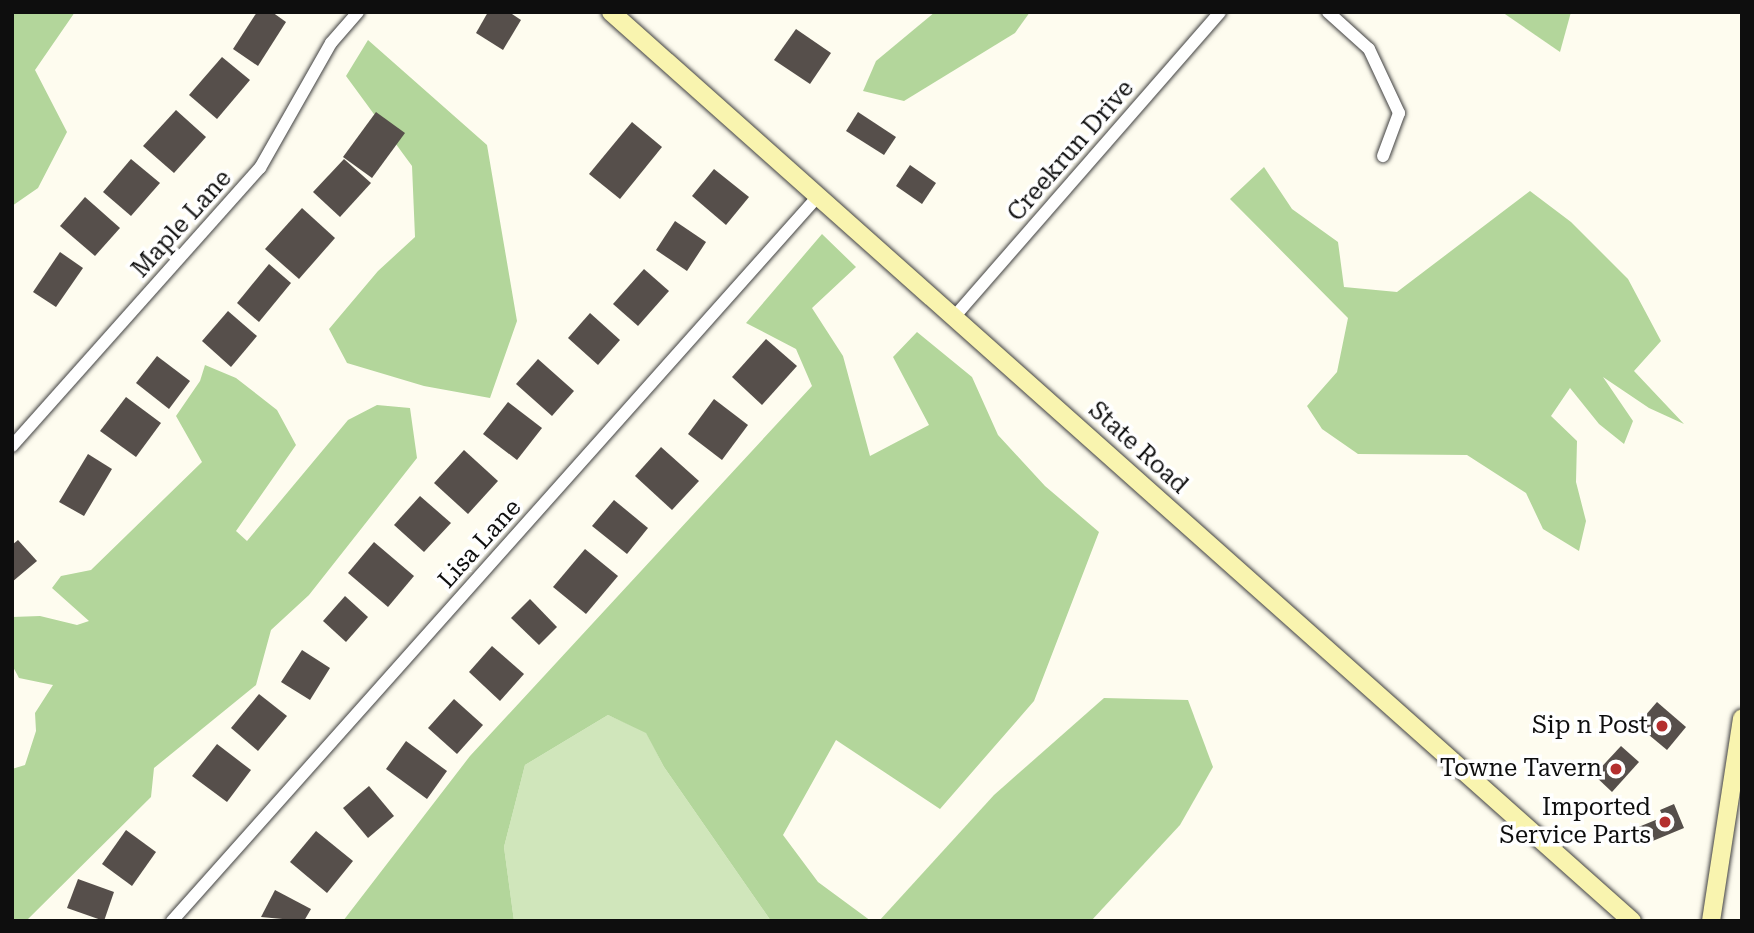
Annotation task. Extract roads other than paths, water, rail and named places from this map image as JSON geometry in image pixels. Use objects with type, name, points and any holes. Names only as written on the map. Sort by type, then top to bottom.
[{"type":"main road","name":"State Road","points":[[611,12],[1632,921]]},
{"type":"main road","points":[[1711,921],[1742,718]]},
{"type":"street","name":"Maple Lane","points":[[12,446],[260,168],[331,43],[358,12]]},
{"type":"street","name":"Creekrun Drive","points":[[954,316],[1220,12]]},
{"type":"street","points":[[1328,12],[1369,49],[1399,113],[1383,156]]},
{"type":"street","name":"Lisa Lane","points":[[172,921],[819,195]]},
{"type":"place","name":"Sip n Post","points":[[1662,726]]},
{"type":"place","name":"Towne Tavern","points":[[1616,769]]},
{"type":"place","name":"Imported Service Parts","points":[[1665,822]]}]
